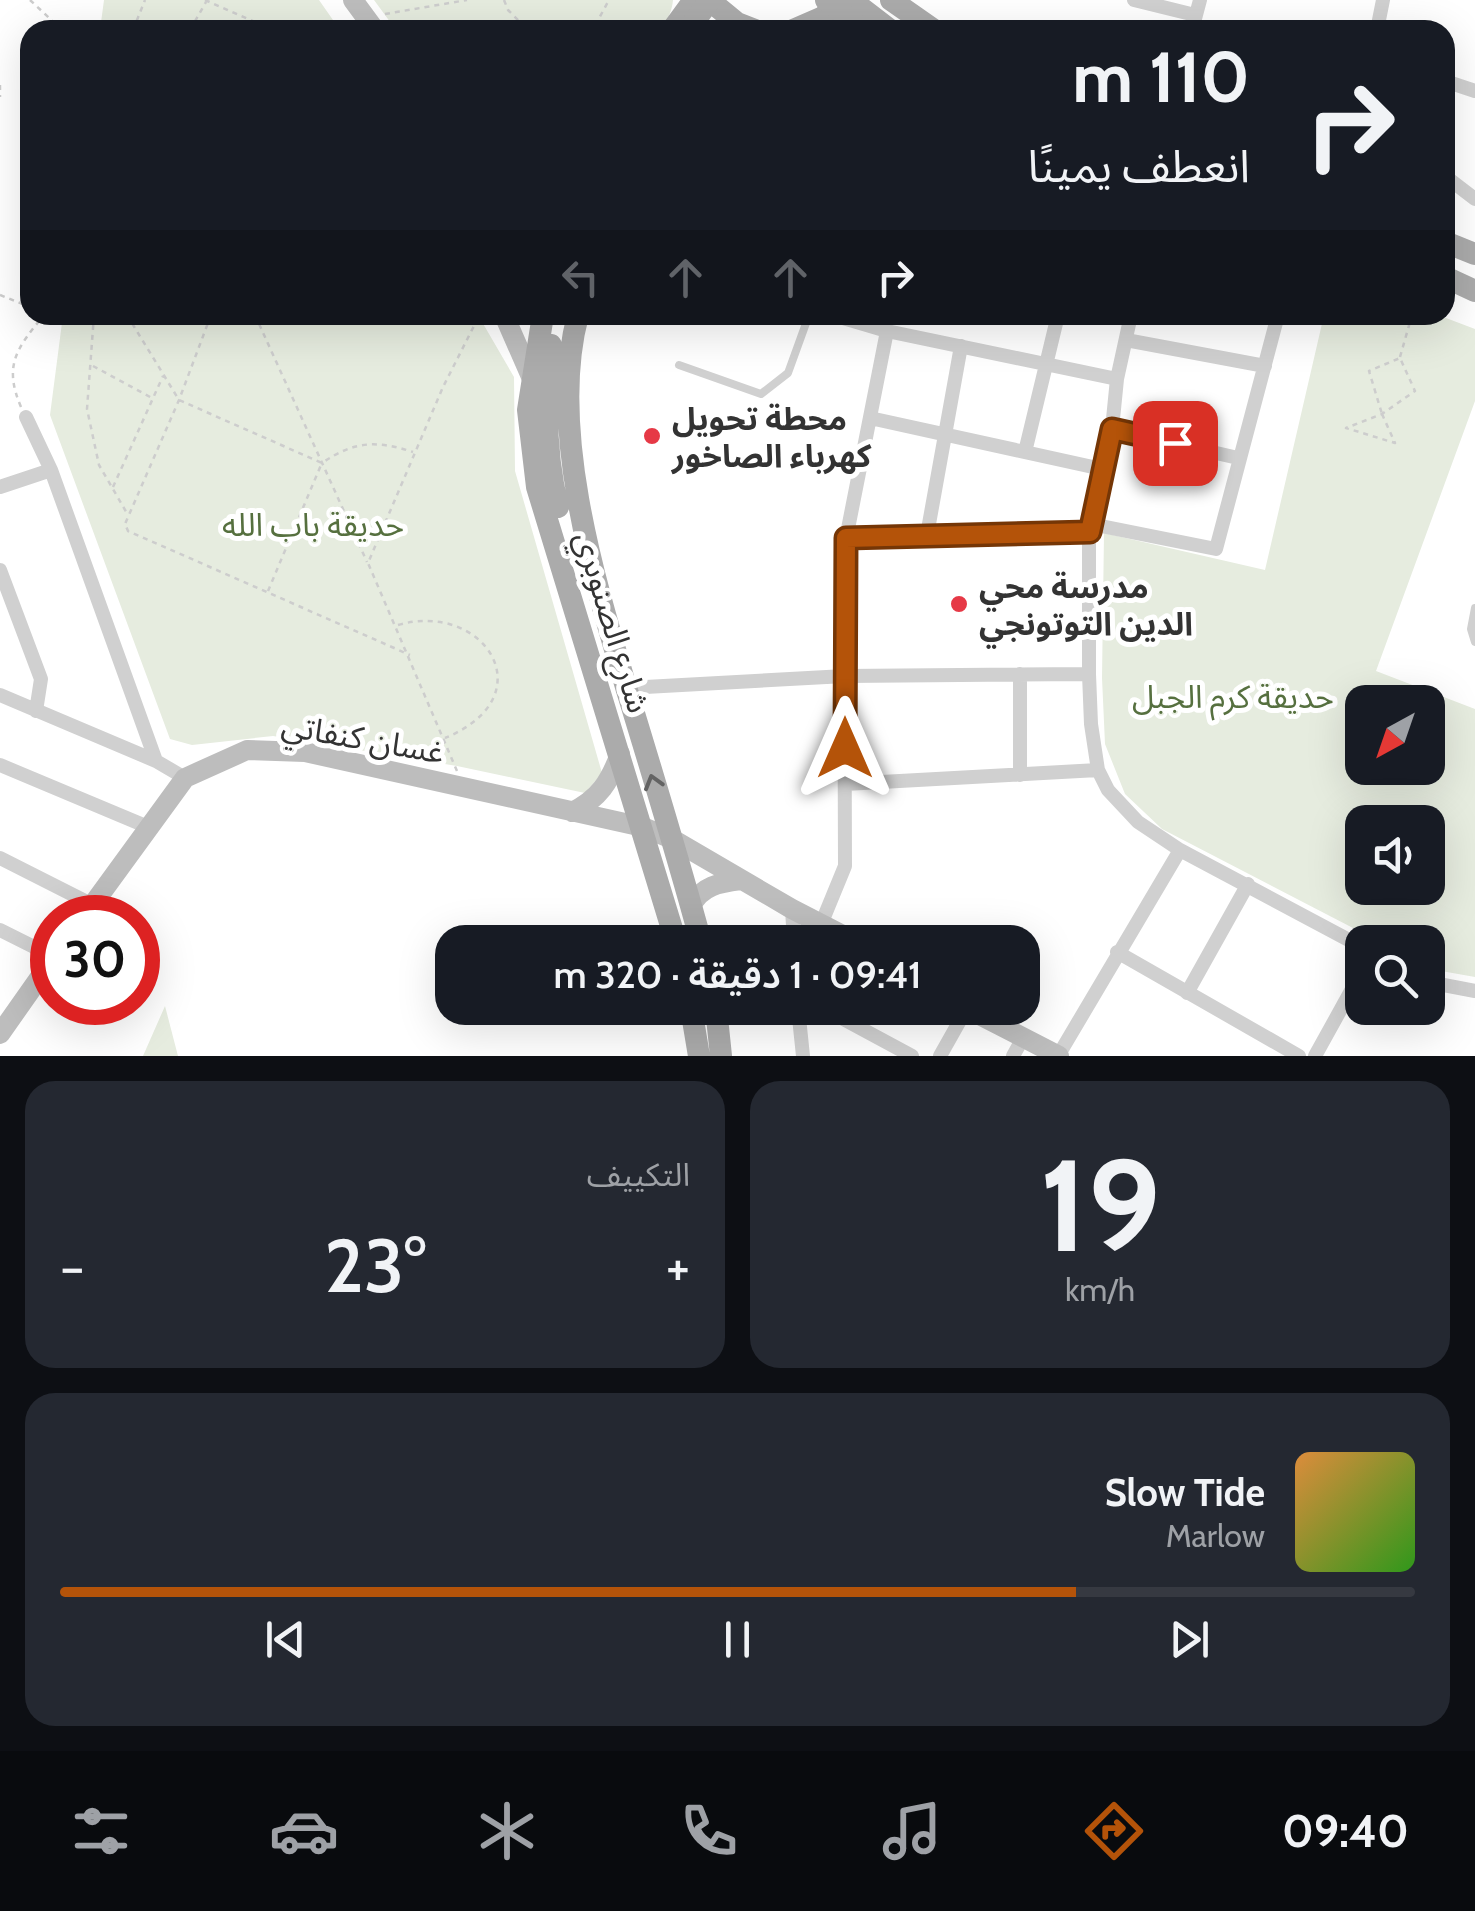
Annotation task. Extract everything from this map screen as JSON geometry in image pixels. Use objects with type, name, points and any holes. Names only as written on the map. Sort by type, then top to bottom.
[{"type":"main road","points":[[709,0],[730,20]]},
{"type":"main road","points":[[826,0],[850,20]]},
{"type":"main road","points":[[817,20],[841,0]]},
{"type":"main road","points":[[850,0],[877,20]]},
{"type":"main road","points":[[892,0],[920,20]]},
{"type":"main road","name":"شارع الصنوبري","points":[[541,325],[528,410],[537,487],[671,925]]},
{"type":"main road","points":[[555,325],[547,396],[552,486],[578,589],[576,613]]},
{"type":"main road","points":[[568,325],[557,396],[557,449],[578,553],[601,607]]},
{"type":"main road","name":"شارع الصنوبري","points":[[575,325],[569,390],[572,464],[601,607],[696,925]]},
{"type":"main road","points":[[694,1025],[699,1056]]},
{"type":"main road","points":[[718,1025],[721,1056]]},
{"type":"street","points":[[1134,0],[1196,15]]},
{"type":"street","points":[[1455,184],[1475,199]]},
{"type":"street","points":[[508,325],[532,379]]},
{"type":"street","points":[[876,325],[887,331],[1117,379]]},
{"type":"street","points":[[1026,452],[1056,325]]},
{"type":"street","points":[[1129,325],[1090,528],[1089,674],[1098,770],[1108,790],[1138,822],[1180,850],[1345,938]]},
{"type":"street","points":[[846,538],[1090,528],[1216,549],[1275,325]]},
{"type":"street","points":[[822,922],[845,866],[846,538],[887,331]]},
{"type":"street","points":[[1126,340],[1265,366]]},
{"type":"street","points":[[927,535],[960,346]]},
{"type":"street","points":[[26,418],[51,470],[156,760]]},
{"type":"street","points":[[870,418],[1102,469]]},
{"type":"street","points":[[1112,429],[1238,458]]},
{"type":"street","points":[[0,487],[51,470]]},
{"type":"street","points":[[0,570],[41,679],[36,710]]},
{"type":"street","points":[[1020,674],[1020,775]]},
{"type":"street","points":[[627,688],[844,676],[1089,674]]},
{"type":"street","points":[[0,695],[156,760],[186,778]]},
{"type":"street","name":"غسان كنفاتي","points":[[100,895],[186,778],[247,750],[304,752],[643,828],[672,838],[792,910],[827,925]]},
{"type":"street","points":[[572,812],[602,791],[620,754]]},
{"type":"street","points":[[0,765],[148,828]]},
{"type":"street","points":[[845,784],[1098,770]]},
{"type":"street","points":[[989,1025],[1018,1047],[1058,1056],[1180,850]]},
{"type":"street","points":[[0,858],[61,895]]},
{"type":"street","points":[[691,906],[698,894],[719,883],[742,880]]},
{"type":"street","points":[[1187,993],[1248,884]]},
{"type":"street","points":[[792,910],[793,925]]},
{"type":"street","points":[[0,930],[30,946]]},
{"type":"street","points":[[1117,952],[1298,1056]]},
{"type":"street","points":[[0,1034],[7,1011],[30,984]]},
{"type":"street","points":[[1445,986],[1475,992]]},
{"type":"street","points":[[1315,1056],[1345,1002]]},
{"type":"street","points":[[800,1025],[804,1056]]},
{"type":"street","points":[[855,1025],[912,1056]]},
{"type":"street","points":[[940,1056],[957,1025]]},
{"type":"lane","points":[[679,365],[761,394],[788,373],[805,325]]},
{"type":"lane","points":[[1475,608],[1475,642]]},
{"type":"path","points":[[30,0],[51,20]]},
{"type":"path","points":[[206,0],[251,20]]},
{"type":"path","points":[[386,20],[467,0]]},
{"type":"path","points":[[0,85],[0,97]]},
{"type":"path","points":[[26,418],[11,384],[19,345],[36,325]]},
{"type":"path","points":[[93,325],[87,409],[92,439],[99,465],[128,516]]},
{"type":"path","points":[[133,325],[179,400],[322,464]]},
{"type":"path","points":[[207,325],[128,516],[128,531],[410,655]]},
{"type":"path","points":[[259,325],[458,766],[457,786]]},
{"type":"path","points":[[368,564],[474,325]]},
{"type":"path","points":[[1400,358],[1368,371],[1382,414],[1395,443],[1346,428],[1382,414],[1416,391],[1400,358],[1409,325]]},
{"type":"path","points":[[90,364],[153,398]]},
{"type":"path","points":[[112,488],[164,375]]},
{"type":"path","points":[[268,593],[322,464],[358,444],[378,442],[414,453]]},
{"type":"path","points":[[397,625],[434,618],[452,622],[480,642],[491,656],[498,674],[494,701],[471,725],[445,738]]},
{"type":"green space","points":[[104,0],[319,0],[333,20],[101,20]]},
{"type":"green space","points":[[374,0],[673,0],[666,20],[389,20]]},
{"type":"green space","name":"حديقة كرم الجبل","points":[[1455,321],[1475,329],[1475,401],[1376,671],[1412,685],[1345,685],[1345,785],[1445,785],[1445,697],[1475,709],[1475,977],[1445,972],[1445,925],[1347,925],[1162,829],[1125,794],[1105,744],[1104,533],[1265,570],[1322,325],[1455,325]]},
{"type":"green space","name":"حديقة باب الله","points":[[62,325],[484,325],[514,377],[515,471],[602,773],[585,793],[457,766],[273,736],[192,745],[170,739],[50,415]]},
{"type":"green space","points":[[165,1006],[178,1056],[143,1056],[160,1025]]},
{"type":"place","name":"محطة تحويل كهرباء الصاخور","points":[[652,436]]},
{"type":"place","name":"مدرسة محي الدين التوتونجي","points":[[959,604]]},
{"type":"route","points":[[845,748],[846,538],[1090,532],[1112,429],[1175,443]]}]
